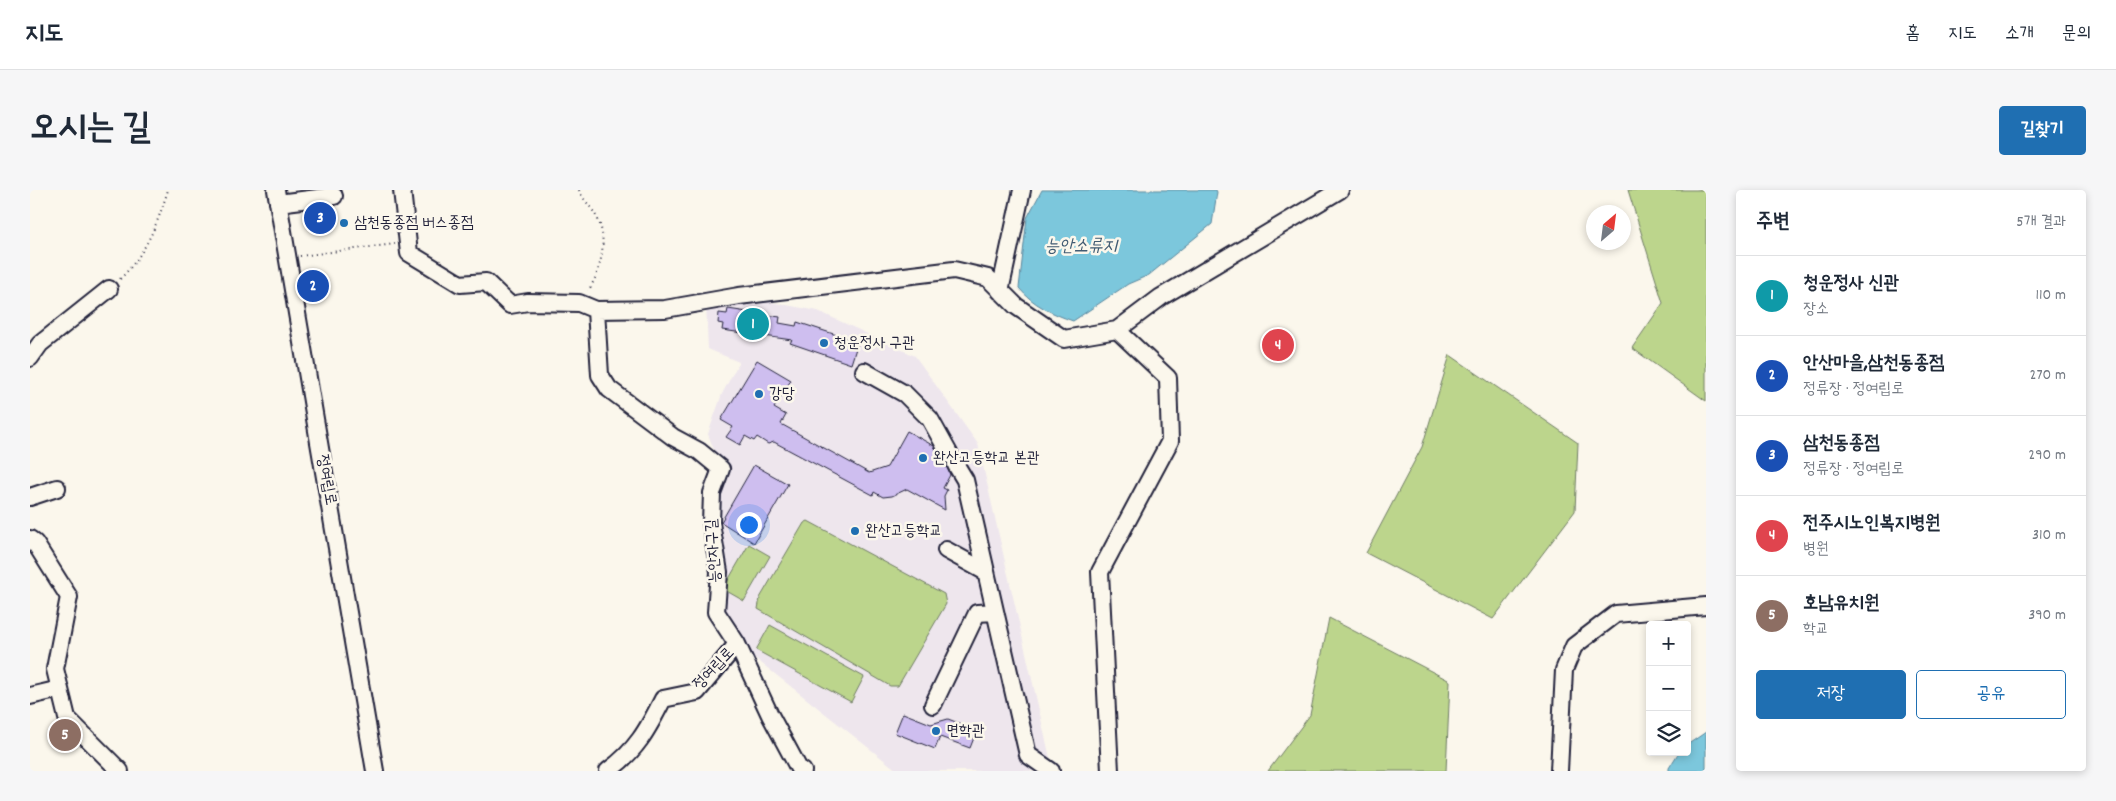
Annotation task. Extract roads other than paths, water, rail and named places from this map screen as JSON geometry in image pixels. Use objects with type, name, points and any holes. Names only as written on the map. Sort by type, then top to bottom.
[{"type":"street","points":[[402,190],[409,253],[460,284],[486,282],[510,305],[528,302],[579,303],[596,310],[665,309],[748,295],[954,270],[988,278],[1016,306],[1064,339],[1117,330],[1160,297],[1340,190]]},
{"type":"street","points":[[1000,291],[1022,190]]},
{"type":"street","points":[[277,197],[334,196]]},
{"type":"street","name":"정여립로","points":[[277,197],[375,771]]},
{"type":"street","points":[[30,358],[40,344],[109,289]]},
{"type":"street","name":"능안자구길","points":[[596,310],[600,375],[609,389],[673,437],[699,451],[721,469],[712,493],[711,523],[718,572],[716,612],[737,644],[770,715],[799,769],[803,771]]},
{"type":"street","points":[[1110,771],[1100,572],[1170,441],[1168,378],[1117,330]]},
{"type":"street","points":[[864,371],[905,394],[930,419],[965,480],[1028,755],[1051,771]]},
{"type":"street","points":[[30,497],[57,488]]},
{"type":"street","points":[[30,539],[35,542],[69,597],[55,669],[67,718],[120,771]]},
{"type":"street","points":[[946,550],[986,572]]},
{"type":"street","points":[[1559,771],[1564,670],[1574,646],[1616,614],[1706,606]]},
{"type":"street","points":[[933,705],[977,613],[995,612]]},
{"type":"street","name":"정여립로","points":[[608,771],[624,760],[647,732],[663,699],[697,692],[737,644]]},
{"type":"street","points":[[30,696],[60,689]]},
{"type":"water","name":"능안소류지","points":[[1042,190],[1216,190],[1217,192],[1212,224],[1149,275],[1128,284],[1073,321],[1044,308],[1019,288],[1027,218]]},
{"type":"water","points":[[1706,732],[1706,771],[1669,771],[1676,756],[1691,756],[1691,742]]},
{"type":"place","name":"삼천동종점","points":[[320,218]]},
{"type":"place","name":"삼천동종점 버스종점","points":[[344,223]]},
{"type":"place","name":"안산마을,삼천동종점","points":[[313,286]]},
{"type":"place","name":"청운정사 신관","points":[[753,324]]},
{"type":"place","name":"청운정사 구관","points":[[824,343]]},
{"type":"place","name":"전주시노인복지병원","points":[[1278,345]]},
{"type":"place","name":"강당","points":[[759,394]]},
{"type":"place","name":"완산고등학교 본관","points":[[923,458]]},
{"type":"place","name":"완산고등학교","points":[[855,531]]},
{"type":"place","name":"면학관","points":[[936,731]]},
{"type":"place","name":"호남유치원","points":[[65,735]]}]
